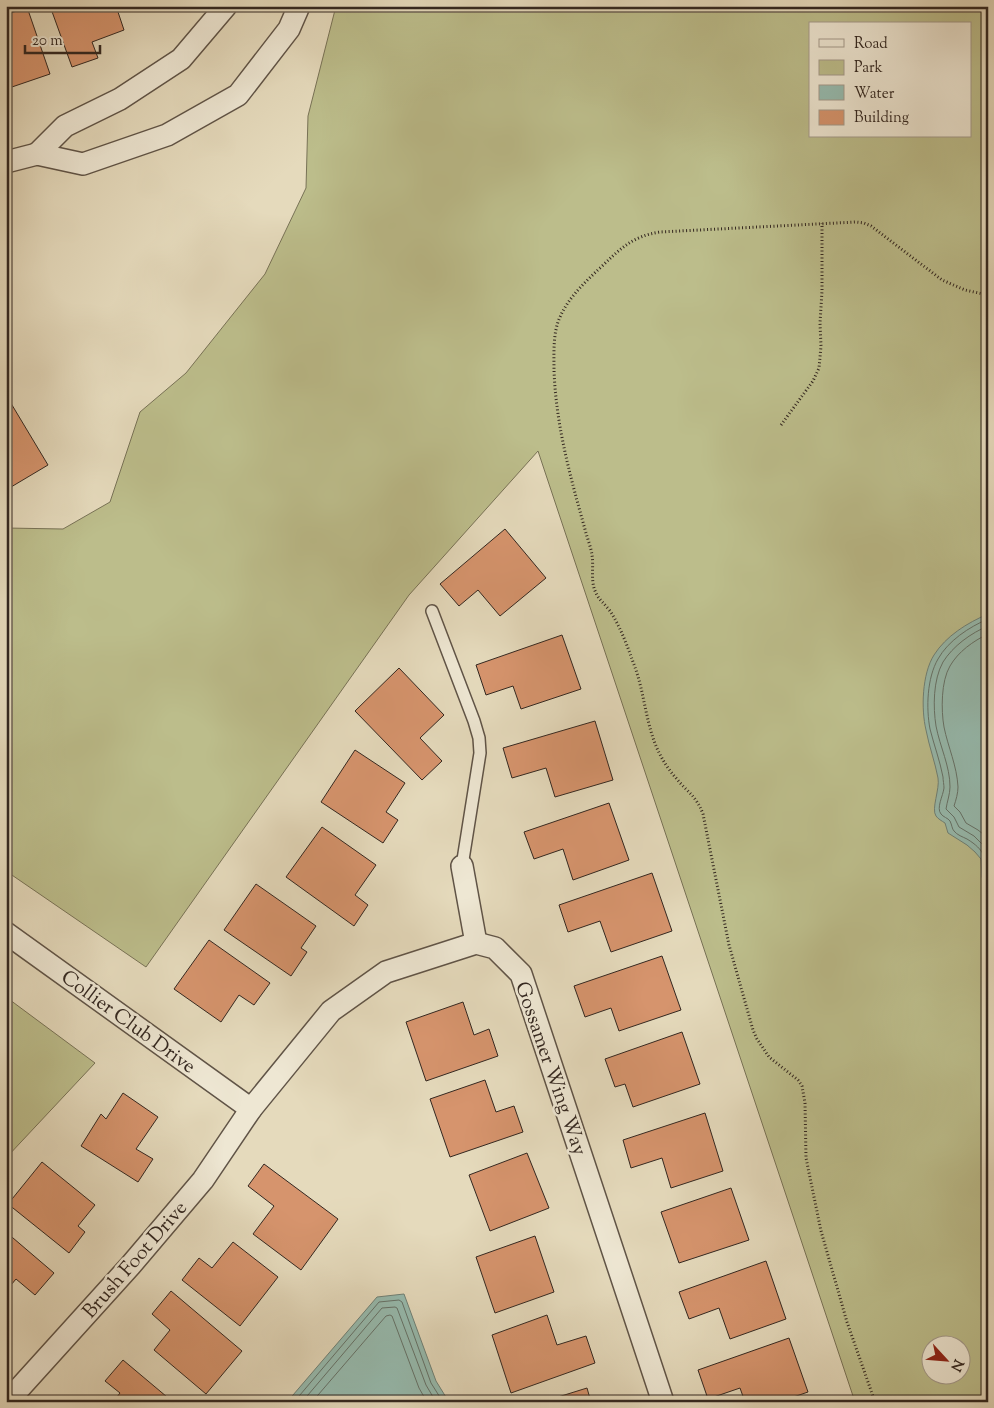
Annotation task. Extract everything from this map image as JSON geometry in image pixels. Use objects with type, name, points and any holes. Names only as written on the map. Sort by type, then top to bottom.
[{"type":"street","points":[[37,154],[64,126],[120,99],[181,59],[226,6]]},
{"type":"street","points":[[6,162],[37,154],[83,164],[167,135],[238,95],[289,29],[299,6]]},
{"type":"street","points":[[251,1109],[331,1012],[386,972],[476,943],[462,866]]},
{"type":"street","name":"Collier Club Drive","points":[[6,933],[251,1109]]},
{"type":"street","name":"Gossamer Wing Way","points":[[476,943],[496,948],[521,974],[664,1402]]},
{"type":"street","name":"Brush Foot Drive","points":[[7,1402],[130,1266],[203,1180],[251,1109]]},
{"type":"lane","points":[[432,611],[479,738],[480,753],[462,866]]},
{"type":"path","points":[[875,1402],[846,1322],[822,1231],[806,1158],[805,1103],[802,1086],[798,1080],[769,1057],[753,1030],[729,945],[703,814],[696,799],[676,779],[662,758],[651,731],[638,675],[633,662],[613,616],[596,593],[592,577],[592,555],[562,443],[558,418],[555,384],[556,331],[568,302],[606,262],[632,240],[644,235],[660,232],[864,223],[872,226],[942,280],[965,290],[988,295]]},
{"type":"path","points":[[781,425],[813,381],[819,368],[821,353],[822,224]]},
{"type":"green space","points":[[336,6],[988,6],[988,1402],[855,1402],[538,451],[409,595],[146,967],[6,871],[6,528],[63,529],[110,502],[140,412],[186,373],[265,274],[306,188],[308,116]]},
{"type":"green space","points":[[6,997],[95,1063],[6,1158]]},
{"type":"water","points":[[988,614],[988,890],[982,877],[981,859],[967,845],[948,833],[945,823],[936,816],[935,804],[938,778],[924,722],[923,702],[927,672],[939,648],[958,631]]},
{"type":"water","points":[[404,1294],[436,1381],[449,1402],[287,1402],[377,1297]]},
{"type":"building","points":[[50,6],[116,6],[124,30],[92,42],[98,58],[72,67]]},
{"type":"building","points":[[27,7],[50,74],[6,89],[6,15]]},
{"type":"building","points":[[6,395],[48,465],[6,490]]},
{"type":"building","points":[[505,529],[546,578],[500,616],[478,590],[459,606],[440,584]]},
{"type":"building","points":[[562,635],[581,689],[521,709],[513,686],[486,695],[476,665]]},
{"type":"building","points":[[399,668],[444,715],[420,738],[442,761],[422,780],[355,711]]},
{"type":"building","points":[[595,721],[613,780],[555,797],[546,768],[512,778],[503,748]]},
{"type":"building","points":[[355,750],[405,783],[386,812],[398,820],[383,843],[321,802]]},
{"type":"building","points":[[609,803],[629,860],[573,880],[563,849],[534,859],[524,832]]},
{"type":"building","points":[[322,827],[376,865],[355,895],[368,905],[354,926],[286,877]]},
{"type":"building","points":[[652,873],[672,931],[611,952],[600,921],[568,932],[559,905]]},
{"type":"building","points":[[256,884],[316,926],[301,948],[307,952],[291,976],[224,930]]},
{"type":"building","points":[[209,940],[270,983],[254,1005],[239,995],[221,1022],[174,989]]},
{"type":"building","points":[[662,956],[681,1010],[619,1031],[611,1008],[585,1017],[574,986]]},
{"type":"building","points":[[463,1002],[474,1035],[489,1029],[498,1056],[426,1081],[406,1022]]},
{"type":"building","points":[[682,1032],[700,1084],[633,1107],[625,1084],[615,1087],[605,1059]]},
{"type":"building","points":[[485,1080],[496,1112],[514,1106],[523,1132],[450,1157],[430,1099]]},
{"type":"building","points":[[123,1093],[158,1117],[136,1149],[153,1159],[138,1182],[81,1146],[101,1114],[106,1119]]},
{"type":"building","points":[[705,1113],[723,1171],[671,1188],[662,1158],[631,1168],[623,1140]]},
{"type":"building","points":[[527,1153],[549,1208],[490,1231],[469,1175]]},
{"type":"building","points":[[42,1162],[95,1205],[78,1226],[85,1232],[69,1253],[8,1204]]},
{"type":"building","points":[[264,1164],[338,1219],[301,1270],[253,1234],[274,1206],[248,1186]]},
{"type":"building","points":[[731,1188],[749,1240],[679,1263],[661,1212]]},
{"type":"building","points":[[6,1232],[54,1273],[35,1295],[16,1279],[6,1291]]},
{"type":"building","points":[[535,1236],[554,1292],[495,1313],[476,1257]]},
{"type":"building","points":[[233,1242],[278,1277],[240,1326],[182,1280],[199,1258],[212,1268]]},
{"type":"building","points":[[766,1261],[786,1319],[730,1339],[719,1308],[689,1319],[679,1292]]},
{"type":"building","points":[[171,1291],[242,1351],[206,1394],[154,1350],[170,1330],[152,1314]]},
{"type":"building","points":[[547,1315],[557,1345],[586,1336],[595,1363],[511,1393],[492,1335]]},
{"type":"building","points":[[789,1338],[808,1392],[779,1402],[745,1402],[740,1388],[708,1399],[698,1370]]},
{"type":"building","points":[[123,1360],[173,1402],[113,1402],[120,1393],[105,1381]]},
{"type":"building","points":[[587,1388],[591,1402],[542,1402]]}]
